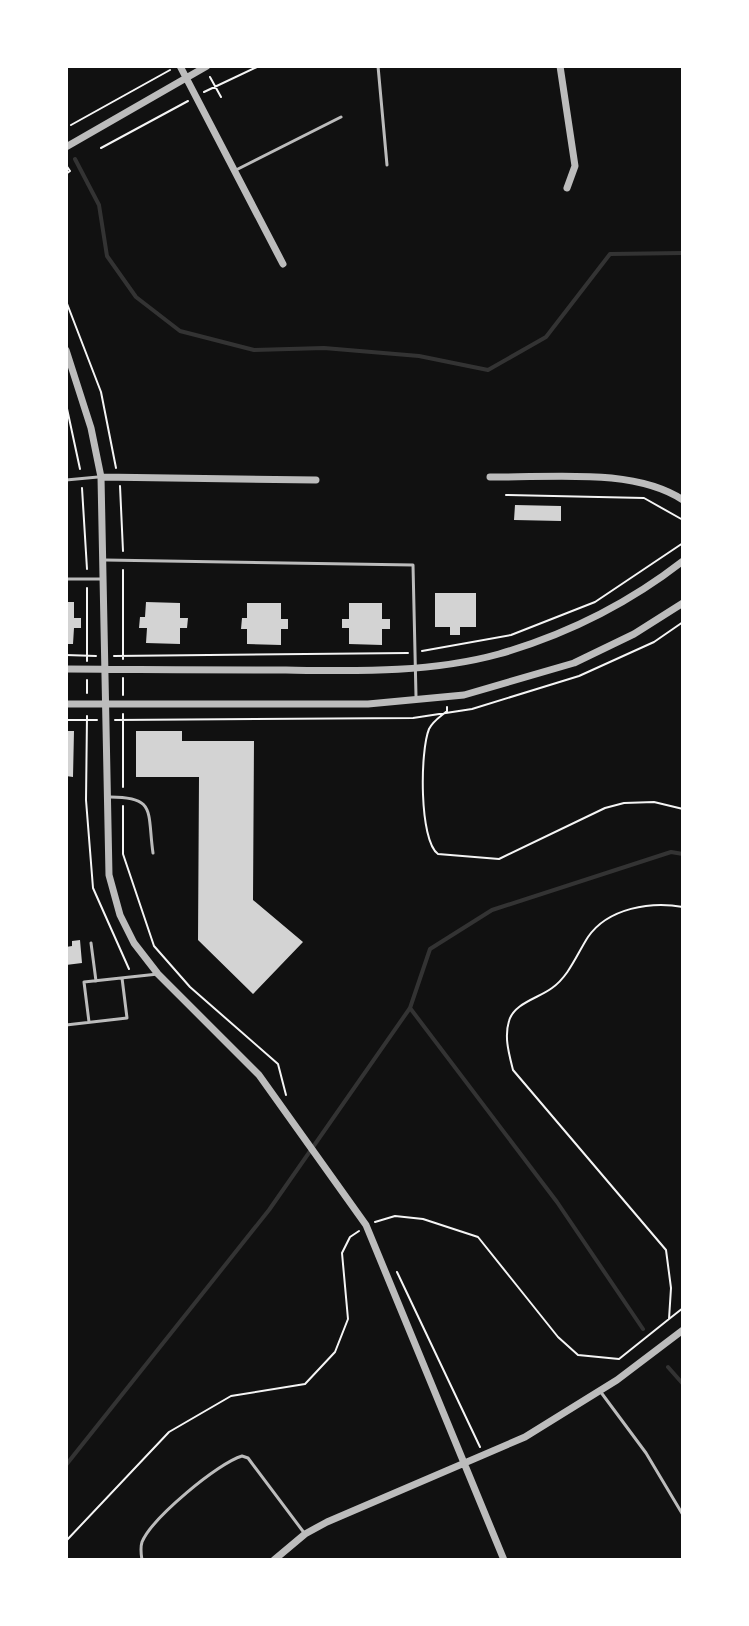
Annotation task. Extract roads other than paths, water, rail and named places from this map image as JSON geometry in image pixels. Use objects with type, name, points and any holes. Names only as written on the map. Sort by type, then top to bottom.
[{"type":"street","points":[[179,66],[283,264]]},
{"type":"street","points":[[560,66],[575,166],[567,188]]},
{"type":"street","points":[[66,147],[206,67]]},
{"type":"street","points":[[66,350],[101,477],[109,875],[120,915],[134,943],[158,974],[259,1075],[366,1225],[503,1560]]},
{"type":"street","points":[[101,477],[316,480]]},
{"type":"street","points":[[490,477],[614,479],[668,490],[683,500]]},
{"type":"street","points":[[66,669],[414,668],[498,654],[541,639],[619,604],[683,561]]},
{"type":"street","points":[[66,704],[416,701],[446,698],[504,686],[574,663],[634,634],[683,603]]},
{"type":"street","points":[[274,1560],[305,1534],[464,1461],[525,1437],[600,1391],[682,1332]]},
{"type":"lane","points":[[378,66],[387,165]]},
{"type":"lane","points":[[234,171],[341,117]]},
{"type":"lane","points":[[66,480],[101,477]]},
{"type":"lane","points":[[105,560],[413,565],[416,701]]},
{"type":"lane","points":[[66,579],[105,579]]},
{"type":"lane","points":[[107,797],[135,796],[147,809],[153,853]]},
{"type":"lane","points":[[91,943],[96,981]]},
{"type":"lane","points":[[89,1022],[84,982],[158,974]]},
{"type":"lane","points":[[66,1025],[127,1018],[122,978]]},
{"type":"lane","points":[[600,1391],[646,1453],[683,1515]]},
{"type":"lane","points":[[142,1560],[144,1537],[168,1509],[242,1456],[248,1458],[305,1534]]},
{"type":"waterway","points":[[75,159],[99,205],[107,256],[136,297],[180,331],[254,350],[324,348],[419,356],[488,370],[546,337],[610,254],[683,253]]},
{"type":"waterway","points":[[66,1465],[269,1210],[410,1008],[430,949],[492,910],[671,852],[683,854]]},
{"type":"waterway","points":[[410,1008],[557,1202],[643,1329]]},
{"type":"waterway","points":[[668,1367],[683,1384]]}]
